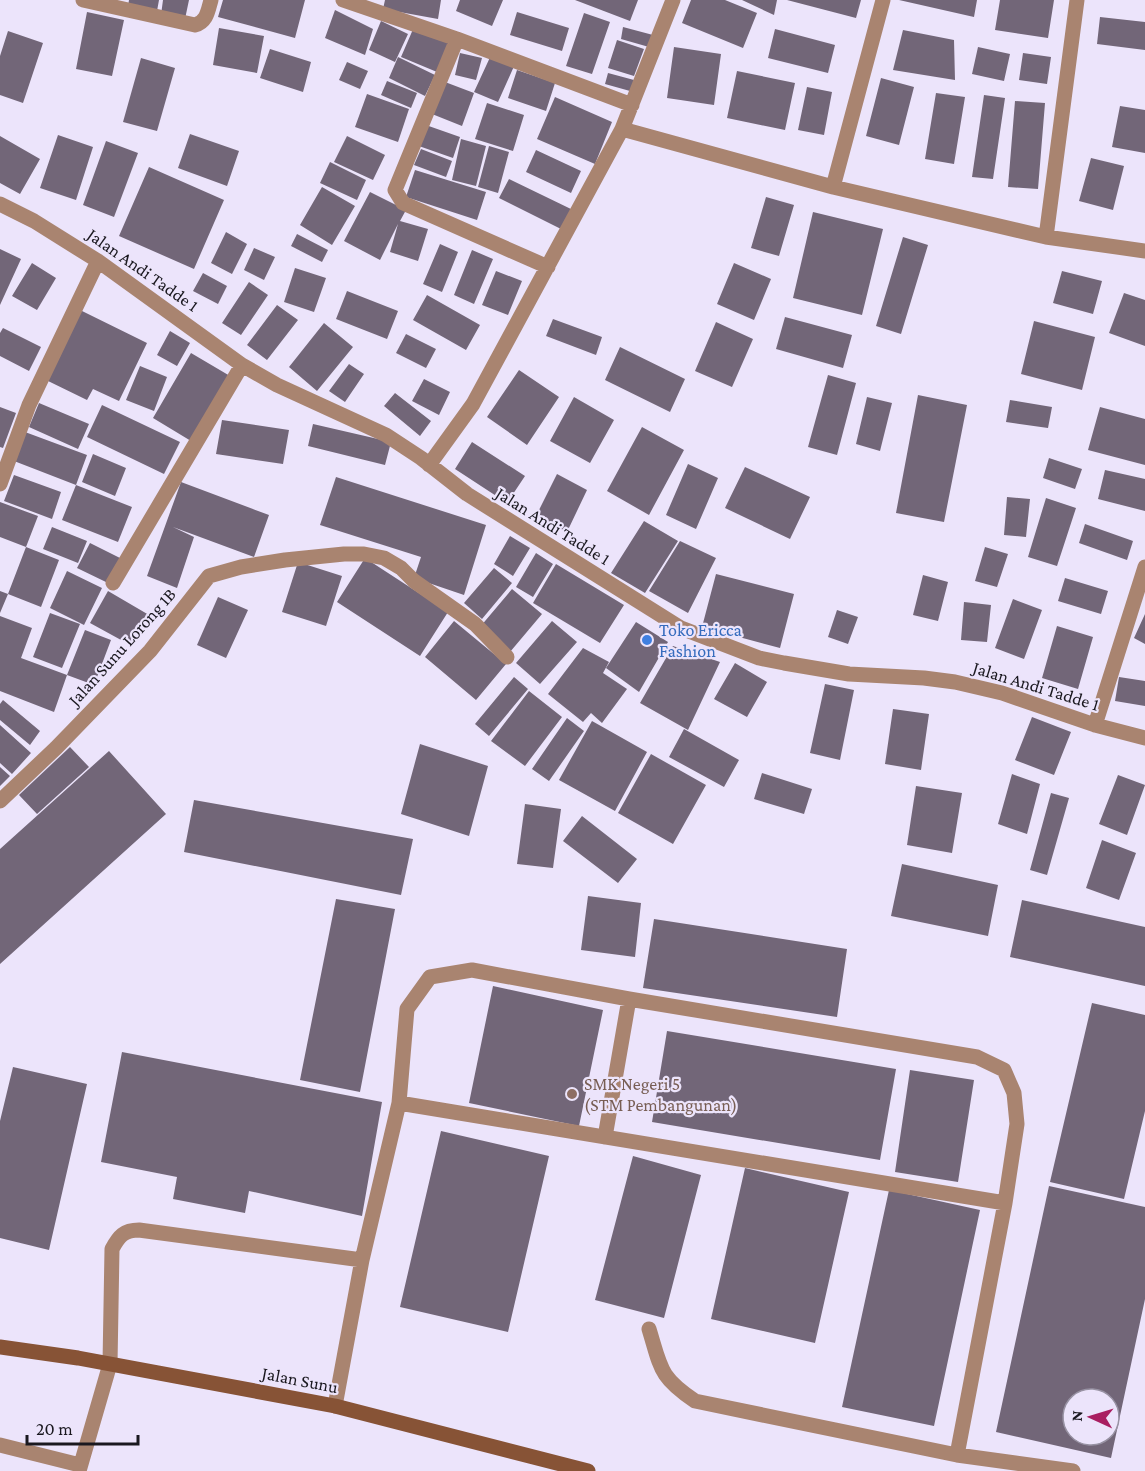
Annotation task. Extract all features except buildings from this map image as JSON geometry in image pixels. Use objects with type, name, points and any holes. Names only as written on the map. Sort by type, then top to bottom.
[{"type":"main road","name":"Jalan Sunu","points":[[0,1347],[110,1364],[335,1406],[588,1471]]},
{"type":"street","points":[[82,0],[195,25],[206,18],[211,0]]},
{"type":"street","points":[[343,0],[457,39],[632,105]]},
{"type":"street","points":[[429,465],[473,404],[622,129],[673,0]]},
{"type":"street","points":[[833,187],[883,0]]},
{"type":"street","points":[[1046,237],[1077,0]]},
{"type":"street","points":[[457,39],[395,190],[403,203],[548,267]]},
{"type":"street","points":[[622,129],[833,187],[1046,237],[1145,251]]},
{"type":"street","name":"Jalan Andi Tadde 1","points":[[0,204],[34,221],[98,261],[242,365],[277,385],[386,435],[421,458],[467,494],[681,628],[759,658],[828,671],[955,682],[1002,693],[1095,725],[1145,738]]},
{"type":"street","points":[[0,484],[29,405],[98,261]]},
{"type":"street","points":[[113,583],[242,365]]},
{"type":"street","name":"Jalan Sunu Lorong 1B","points":[[0,801],[56,748],[150,651],[209,576],[241,567],[285,560],[344,554],[364,554],[384,558],[401,568],[414,581],[475,624],[507,657]]},
{"type":"street","points":[[1095,725],[1145,567]]},
{"type":"street","points":[[335,1406],[362,1260],[399,1103],[407,1009],[430,977],[472,970],[629,999],[977,1057],[1005,1070],[1014,1093],[1017,1124],[1005,1203],[957,1455]]},
{"type":"street","points":[[605,1137],[629,999]]},
{"type":"street","points":[[399,1103],[1005,1203]]},
{"type":"street","points":[[0,1445],[79,1468],[110,1364],[112,1249],[117,1239],[128,1230],[362,1260]]},
{"type":"street","points":[[649,1329],[661,1371],[674,1387],[695,1401],[957,1455],[1073,1471]]},
{"type":"place","name":"Toko Ericca Fashion","points":[[647,640]]},
{"type":"place","name":"SMK Negeri 5 (STM Pembangunan)","points":[[572,1094]]}]
